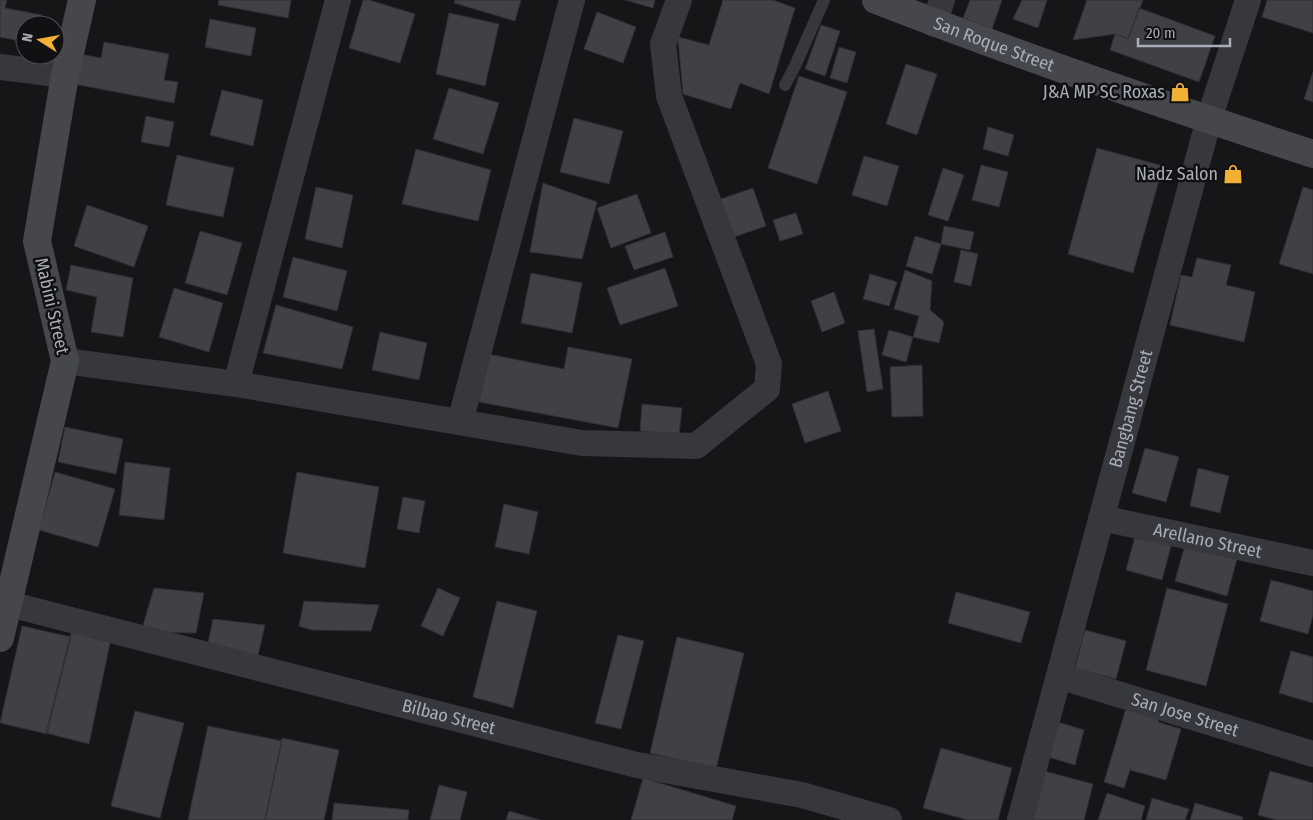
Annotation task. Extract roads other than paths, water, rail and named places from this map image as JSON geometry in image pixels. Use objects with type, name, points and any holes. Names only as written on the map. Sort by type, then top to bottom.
[{"type":"main road","name":"Mabini Street","points":[[0,638],[65,361],[37,241],[65,75],[82,0]]},
{"type":"main road","name":"San Roque Street","points":[[876,0],[938,12],[1209,120],[1313,154]]},
{"type":"street","points":[[236,384],[338,0]]},
{"type":"street","points":[[460,422],[572,0]]},
{"type":"street","points":[[65,361],[236,384],[582,442],[696,446],[767,389],[769,364],[669,96],[663,44],[679,0]]},
{"type":"street","name":"Bangbang Street","points":[[1020,820],[1209,120],[1248,0]]},
{"type":"street","points":[[0,67],[65,75]]},
{"type":"street","name":"Arellano Street","points":[[1101,518],[1313,563]]},
{"type":"street","name":"Bilbao Street","points":[[9,604],[637,765],[802,795],[889,820]]},
{"type":"street","name":"San Jose Street","points":[[1059,676],[1313,754]]},
{"type":"lane","points":[[785,85],[824,0]]},
{"type":"place","name":"J&A MP SC Roxas","points":[[1180,92]]},
{"type":"place","name":"Nadz Salon","points":[[1233,174]]}]
